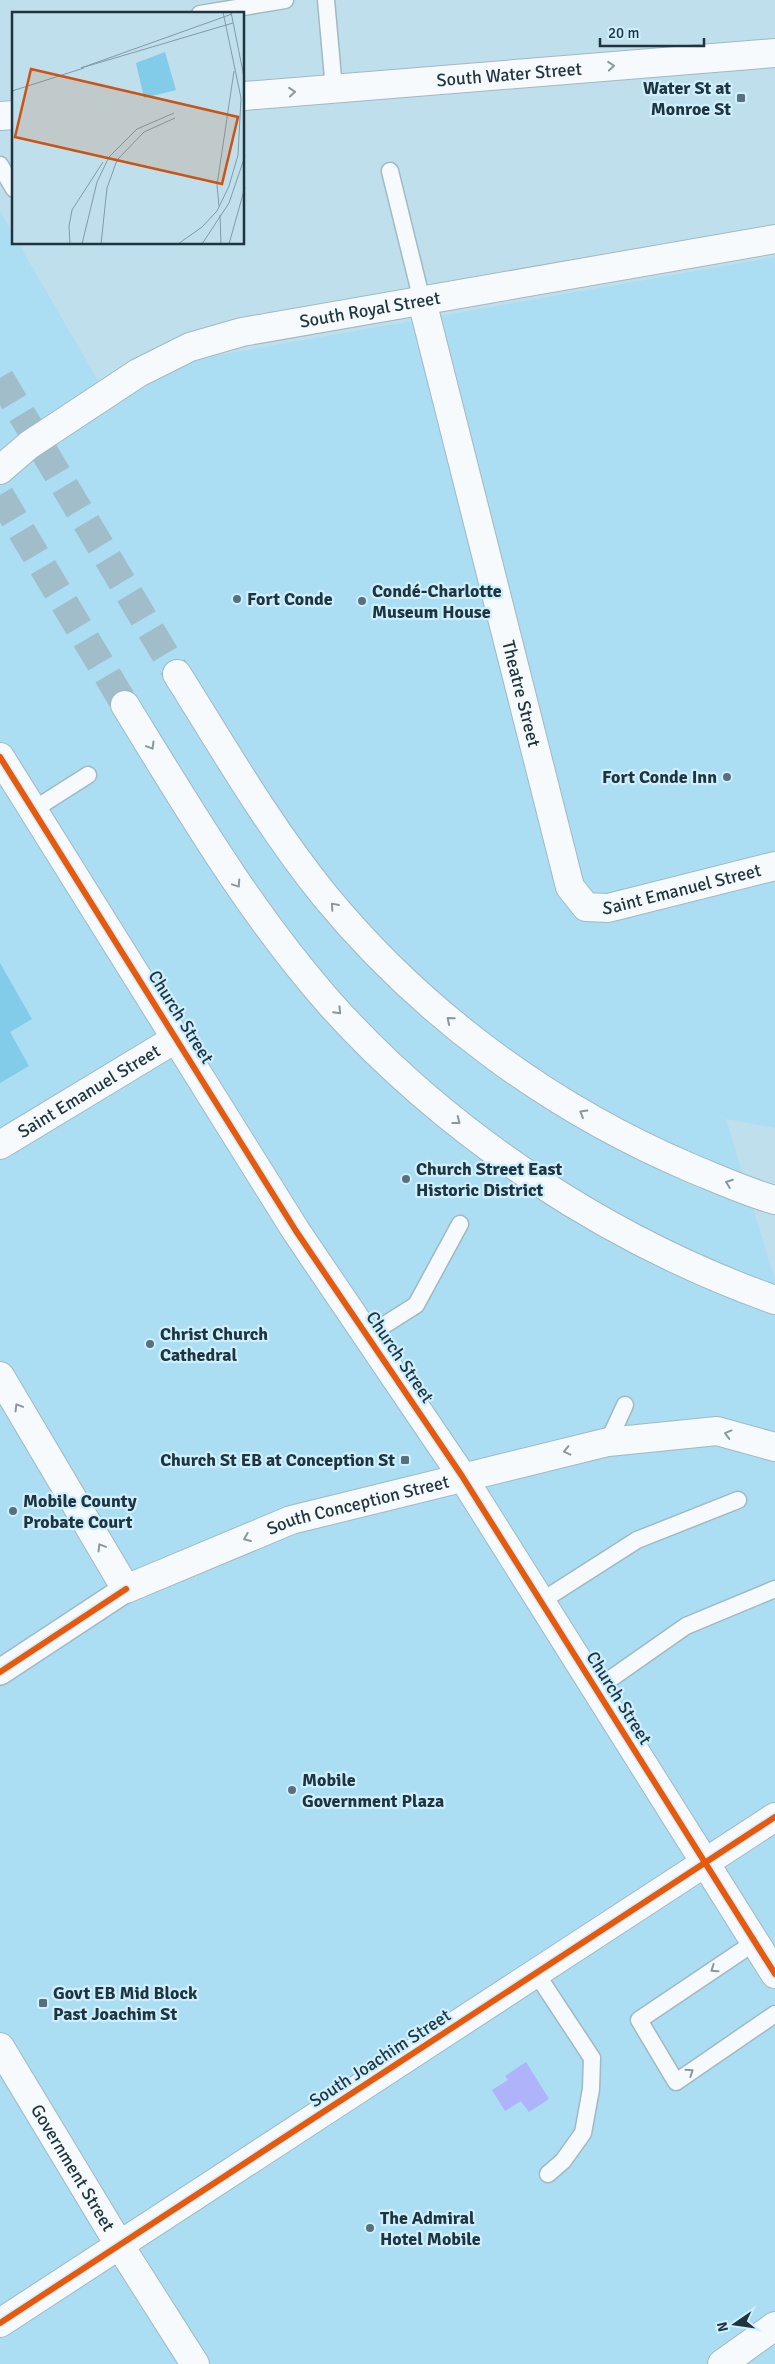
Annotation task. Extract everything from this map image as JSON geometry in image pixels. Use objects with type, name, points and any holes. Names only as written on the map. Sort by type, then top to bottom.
[{"type":"main road","name":"South Water Street","points":[[245,96],[775,53]]},
{"type":"main road","name":"South Royal Street","points":[[0,470],[29,445],[93,402],[138,373],[190,346],[242,332],[775,239]]},
{"type":"main road","name":"Theatre Street","points":[[422,302],[570,887],[586,907]]},
{"type":"main road","points":[[177,674],[246,784],[300,863],[359,934],[402,979],[497,1058],[596,1121],[658,1154],[775,1200]]},
{"type":"main road","points":[[125,704],[220,858],[249,901],[334,1007],[387,1061],[442,1110],[533,1177],[627,1234],[694,1267],[775,1300]]},
{"type":"main road","name":"Church Street","points":[[0,757],[296,1230],[462,1476],[775,1974]]},
{"type":"main road","name":"Saint Emanuel Street","points":[[586,907],[608,908],[775,866]]},
{"type":"main road","name":"Saint Emanuel Street","points":[[0,1145],[177,1038]]},
{"type":"main road","points":[[694,1267],[775,1315]]},
{"type":"main road","points":[[0,1376],[126,1588]]},
{"type":"main road","name":"South Conception Street","points":[[126,1588],[290,1520],[462,1476],[608,1442],[717,1431],[775,1447]]},
{"type":"main road","name":"South Joachim Street","points":[[0,2323],[775,1817]]},
{"type":"main road","name":"Government Street","points":[[0,2047],[120,2246],[195,2364]]},
{"type":"main road","points":[[722,2364],[775,2326]]},
{"type":"street","name":"South Conception Street","points":[[0,1672],[126,1588]]},
{"type":"lane","points":[[212,12],[285,0]]},
{"type":"lane","points":[[326,0],[334,89]]},
{"type":"lane","points":[[0,165],[12,186]]},
{"type":"lane","points":[[390,171],[422,302]]},
{"type":"lane","points":[[33,810],[88,775]]},
{"type":"lane","points":[[367,1336],[416,1306],[460,1224]]},
{"type":"lane","points":[[608,1442],[625,1405]]},
{"type":"lane","points":[[540,1602],[637,1540],[738,1500]]},
{"type":"lane","points":[[596,1689],[686,1626],[775,1589]]},
{"type":"lane","points":[[755,1942],[639,2020],[676,2082],[775,2014]]},
{"type":"lane","points":[[536,1973],[592,2058],[591,2089],[583,2133],[563,2161],[548,2174]]},
{"type":"shaded area","points":[[0,211],[12,232],[12,245],[20,245],[112,405],[196,359],[775,257],[775,1128],[726,1119],[775,1280],[775,2364],[0,2364]]},
{"type":"shaded area","points":[[0,963],[32,1019],[10,1032],[29,1066],[0,1083]]},
{"type":"shaded area","points":[[526,2062],[549,2099],[529,2112],[521,2101],[505,2111],[492,2090],[508,2080],[505,2076]]},
{"type":"tunnel","points":[[0,378],[177,674]]},
{"type":"tunnel","points":[[0,495],[125,705]]},
{"type":"cycle path","points":[[0,757],[296,1231],[462,1476],[775,1974]]},
{"type":"cycle path","points":[[0,1672],[126,1589]]},
{"type":"cycle path","points":[[0,2323],[775,1817]]},
{"type":"place","name":"Water St at Monroe St","points":[[741,98]]},
{"type":"place","name":"Fort Conde","points":[[237,599]]},
{"type":"place","name":"Condé-Charlotte Museum House","points":[[362,601]]},
{"type":"place","name":"Fort Conde Inn","points":[[727,777]]},
{"type":"place","name":"Church Street East Historic District","points":[[406,1179]]},
{"type":"place","name":"Christ Church Cathedral","points":[[150,1344]]},
{"type":"place","name":"Church St EB at Conception St","points":[[405,1460]]},
{"type":"place","name":"Mobile County Probate Court","points":[[13,1511]]},
{"type":"place","name":"Mobile Government Plaza","points":[[292,1790]]},
{"type":"place","name":"Govt EB Mid Block Past Joachim St","points":[[43,2003]]},
{"type":"place","name":"The Admiral Hotel Mobile","points":[[370,2228]]}]
